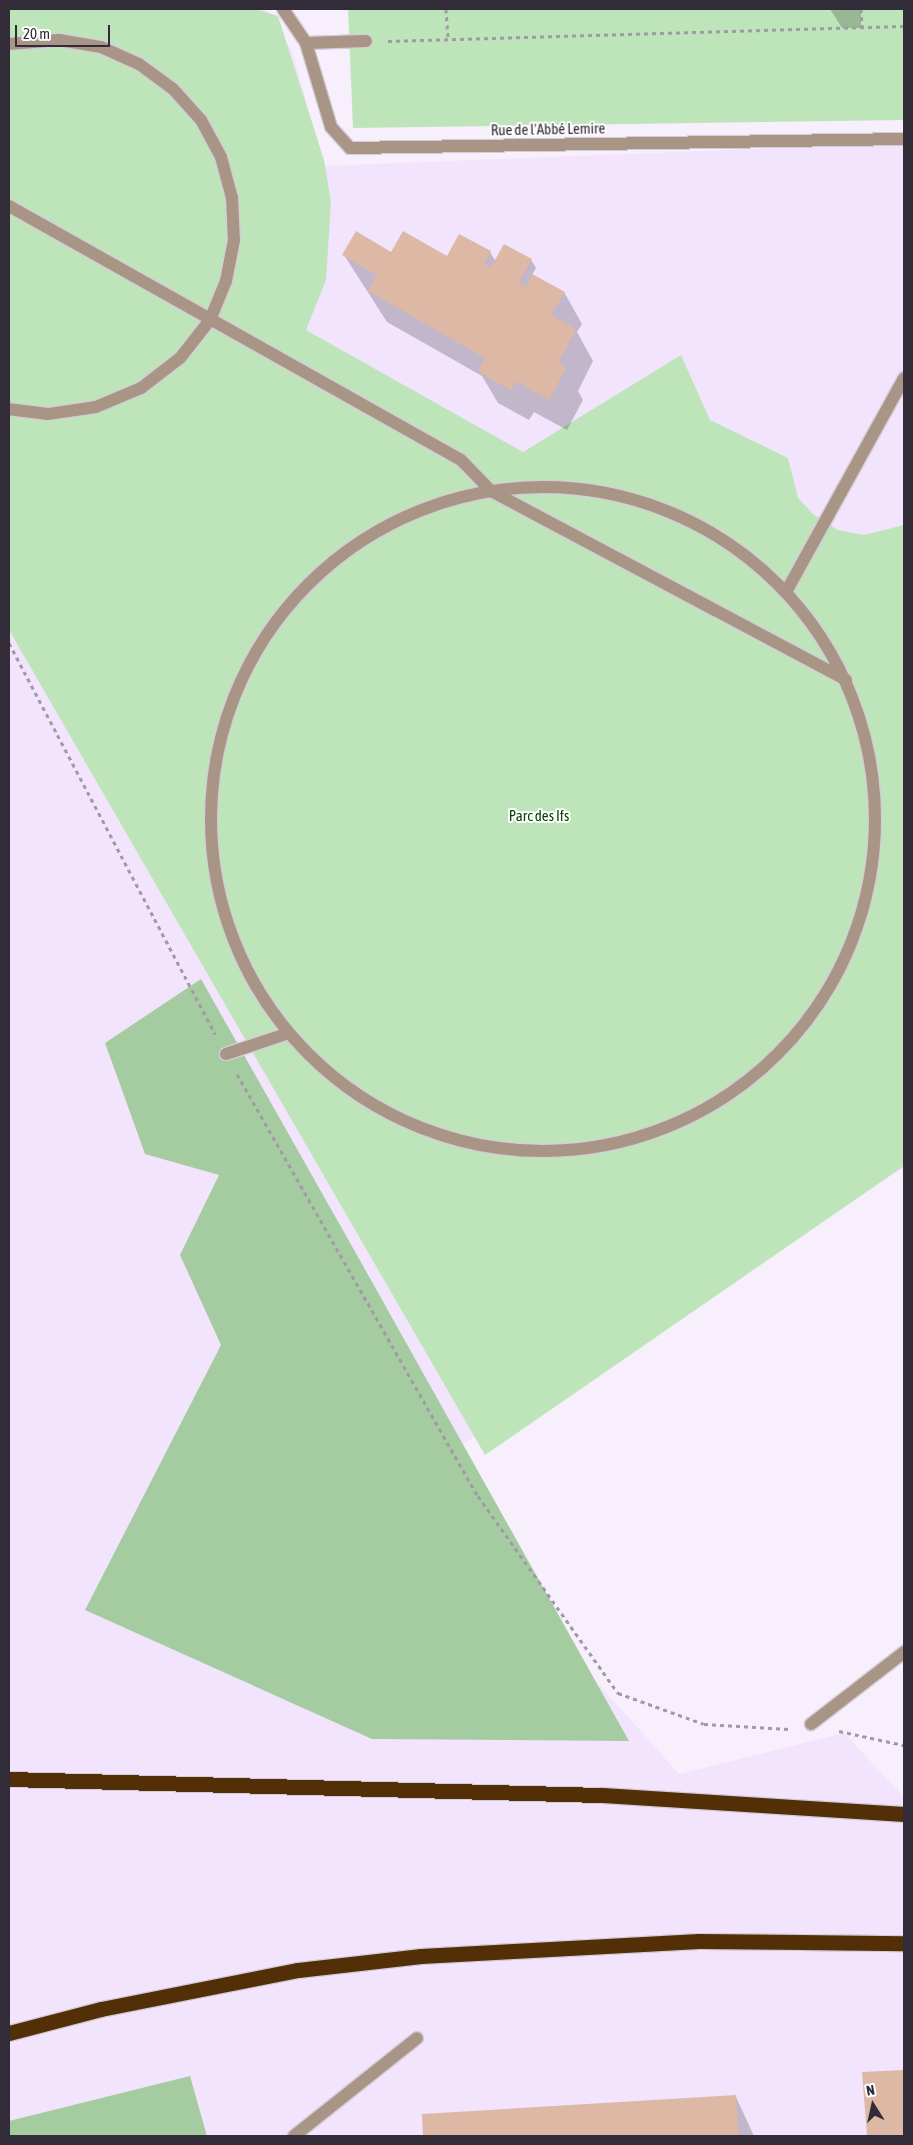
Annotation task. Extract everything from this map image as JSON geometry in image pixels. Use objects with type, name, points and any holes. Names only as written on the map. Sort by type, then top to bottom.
[{"type":"highway","points":[[9,1779],[602,1795],[904,1814]]},
{"type":"highway","points":[[9,2033],[101,2009],[289,1972],[421,1956],[699,1941],[904,1943]]},
{"type":"street","name":"Rue de l'Abbé Lemire","points":[[283,9],[306,43],[331,127],[350,148],[904,139]]},
{"type":"street","points":[[9,44],[59,40],[101,47],[140,64],[174,89],[201,120],[221,157],[232,198],[234,231],[226,281],[210,320],[180,358],[141,388],[96,408],[48,414],[9,409]]},
{"type":"street","points":[[306,43],[366,41]]},
{"type":"street","points":[[9,206],[461,460],[492,491],[846,680]]},
{"type":"street","points":[[786,592],[904,378]]},
{"type":"street","points":[[545,487],[599,491],[652,504],[701,526],[746,556],[786,592],[820,634],[846,680],[862,725],[876,819],[862,913],[822,999],[760,1070],[721,1099],[679,1121],[597,1146],[540,1151],[493,1147],[446,1136],[394,1114],[322,1067],[289,1033],[243,959],[215,876],[210,818],[216,760],[231,703],[256,650],[279,618],[333,562],[381,529],[435,505],[492,491],[545,487]]},
{"type":"street","points":[[226,1054],[289,1033]]},
{"type":"street","points":[[811,1724],[904,1652]]},
{"type":"street","points":[[294,2136],[417,2038]]},
{"type":"path","points":[[446,9],[448,39]]},
{"type":"path","points":[[861,9],[862,28]]},
{"type":"path","points":[[366,41],[904,26]]},
{"type":"path","points":[[9,643],[226,1054],[478,1496],[618,1693],[704,1724],[786,1730],[811,1724],[904,1745]]},
{"type":"shaded area","points":[[9,9],[265,9],[292,51],[324,166],[904,143],[904,1167],[412,1476],[679,1774],[844,1733],[904,1797],[904,2136],[9,2136]]},
{"type":"green space","name":"Parc des Ifs","points":[[9,9],[256,9],[278,16],[324,160],[331,202],[326,280],[306,330],[523,452],[681,355],[710,420],[788,458],[798,498],[814,515],[838,530],[864,535],[904,525],[904,1166],[485,1455],[9,630]]},
{"type":"green space","points":[[348,9],[904,9],[904,120],[353,128]]},
{"type":"green space","points":[[201,979],[629,1741],[372,1739],[85,1610],[221,1345],[180,1255],[219,1175],[145,1154],[105,1043]]},
{"type":"green space","points":[[190,2076],[207,2136],[9,2136],[9,2121]]},
{"type":"building","points":[[356,231],[391,252],[403,231],[447,256],[459,234],[491,251],[484,264],[491,267],[504,244],[532,259],[519,282],[526,287],[532,274],[565,292],[551,315],[576,329],[558,364],[566,368],[549,400],[516,381],[511,390],[478,372],[485,358],[368,291],[377,275],[342,255]]},
{"type":"building","points":[[904,2070],[904,2136],[867,2136],[862,2072]]},
{"type":"building","points":[[736,2095],[739,2136],[423,2136],[422,2114]]}]
